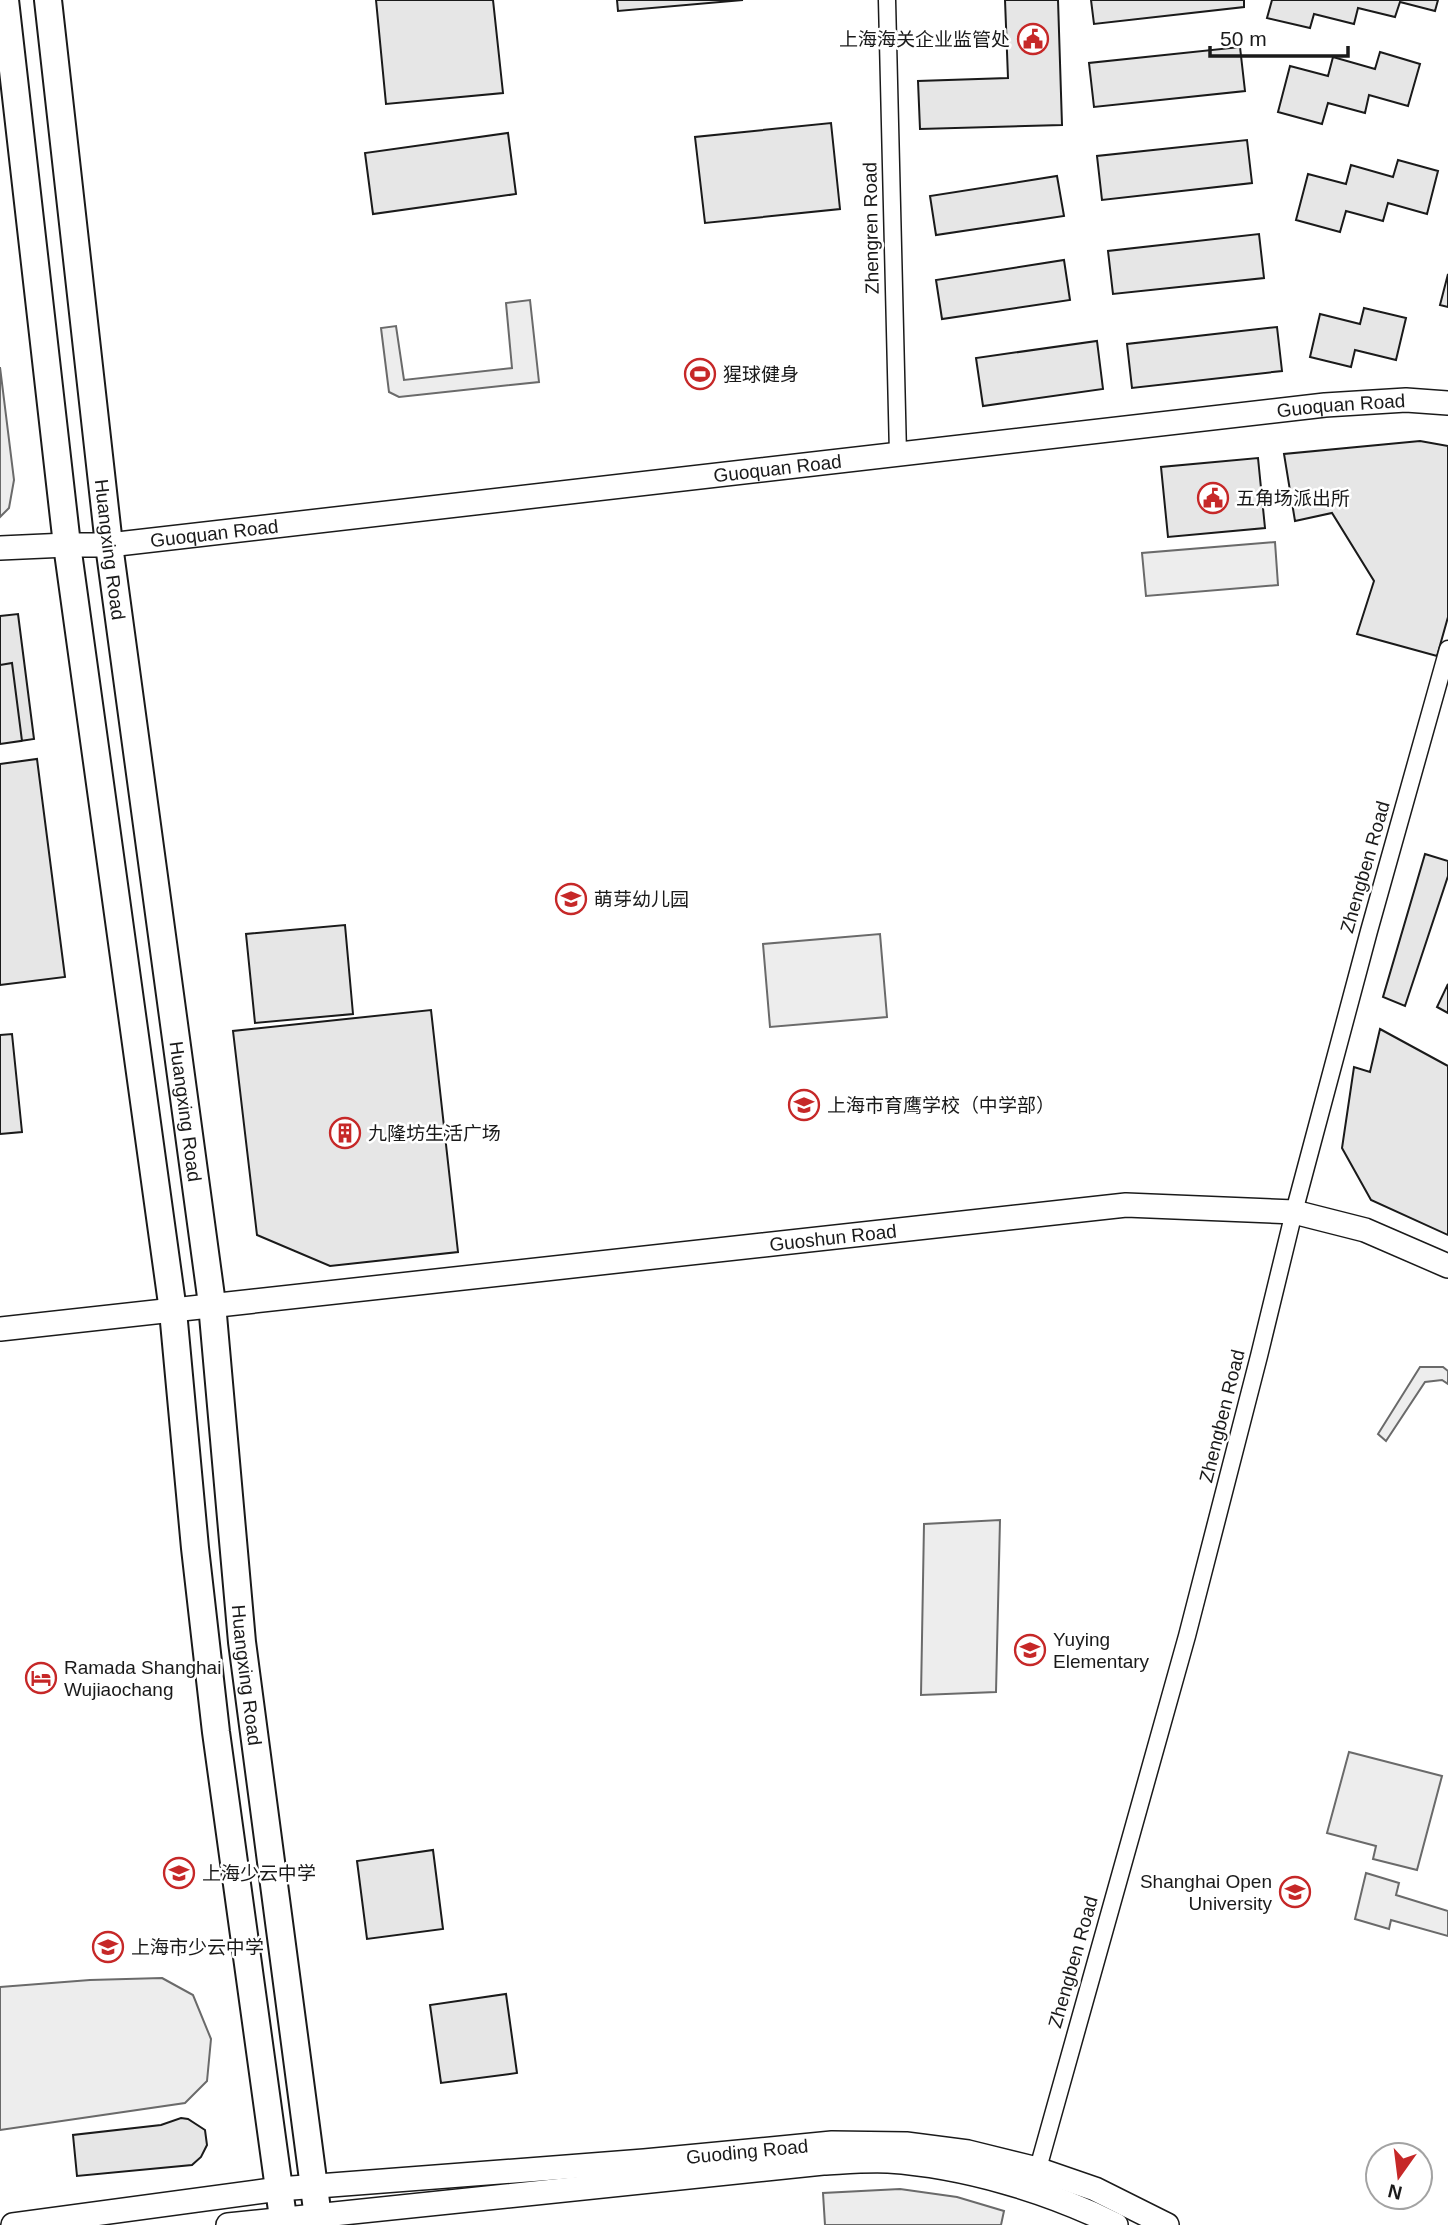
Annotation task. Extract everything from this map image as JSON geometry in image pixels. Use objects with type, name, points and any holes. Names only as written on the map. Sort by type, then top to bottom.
[{"type":"main road","name":"Huangxing Road","points":[[5,0],[66,545],[173,1311],[195,1548],[216,1731],[283,2222]]},
{"type":"main road","name":"Huangxing Road","points":[[48,0],[108,545],[212,1304],[242,1642],[318,2220]]},
{"type":"street","name":"Zhengren Road","points":[[887,0],[898,454]]},
{"type":"street","name":"Guoquan Road","points":[[0,548],[108,545],[1325,405],[1406,400],[1448,403]]},
{"type":"street","name":"Zhengben Road","points":[[1034,2180],[1187,1636],[1294,1212],[1448,649]]},
{"type":"street","name":"Guoshun Road","points":[[0,1329],[1126,1205],[1294,1212],[1365,1230],[1448,1266]]},
{"type":"street","name":"Guoding Road","points":[[13,2225],[279,2189],[644,2161],[832,2143],[918,2145],[968,2152],[1034,2180],[1116,2225]]},
{"type":"street","name":"Guoding Road","points":[[228,2225],[318,2220],[823,2162],[887,2161],[1095,2189],[1167,2225]]},
{"type":"shaded area","points":[[530,300],[539,382],[399,397],[389,392],[381,328],[396,326],[404,380],[512,368],[506,303]]},
{"type":"shaded area","points":[[0,367],[14,480],[9,508],[0,517]]},
{"type":"shaded area","points":[[1275,542],[1278,585],[1146,596],[1142,553]]},
{"type":"shaded area","points":[[880,934],[887,1017],[770,1027],[763,944]]},
{"type":"shaded area","points":[[1420,1367],[1443,1367],[1448,1371],[1448,1384],[1442,1380],[1425,1382],[1386,1441],[1378,1434]]},
{"type":"shaded area","points":[[1000,1520],[996,1692],[921,1695],[924,1524]]},
{"type":"shaded area","points":[[1349,1752],[1442,1776],[1417,1870],[1373,1859],[1376,1846],[1327,1833]]},
{"type":"shaded area","points":[[1366,1873],[1399,1883],[1396,1895],[1448,1911],[1448,1936],[1391,1920],[1389,1929],[1355,1919]]},
{"type":"shaded area","points":[[162,1978],[193,1995],[211,2039],[207,2081],[185,2103],[0,2130],[0,1987]]},
{"type":"shaded area","points":[[900,2189],[957,2197],[1004,2211],[1001,2225],[825,2225],[823,2193]]},
{"type":"building","points":[[376,0],[493,0],[503,93],[386,104]]},
{"type":"building","points":[[617,0],[743,0],[618,11]]},
{"type":"building","name":"上海海关企业监管处","points":[[1005,0],[1058,0],[1062,125],[920,129],[918,81],[1008,78]]},
{"type":"building","points":[[1091,0],[1244,0],[1244,7],[1094,24]]},
{"type":"building","points":[[1272,0],[1438,0],[1435,11],[1400,2],[1395,17],[1358,8],[1354,24],[1314,14],[1310,28],[1267,18]]},
{"type":"building","points":[[1240,47],[1245,91],[1094,107],[1089,63]]},
{"type":"building","points":[[1380,52],[1420,64],[1408,106],[1369,95],[1365,113],[1328,103],[1322,124],[1278,112],[1290,66],[1328,76],[1333,57],[1375,69]]},
{"type":"building","points":[[831,123],[840,209],[705,223],[695,137]]},
{"type":"building","points":[[508,133],[516,194],[373,214],[365,153]]},
{"type":"building","points":[[1247,140],[1252,183],[1102,200],[1097,156]]},
{"type":"building","points":[[1398,160],[1438,171],[1427,214],[1388,203],[1383,221],[1346,211],[1340,232],[1296,220],[1308,174],[1346,184],[1351,165],[1393,177]]},
{"type":"building","points":[[1057,176],[1064,216],[936,235],[930,196]]},
{"type":"building","points":[[1259,234],[1264,278],[1113,294],[1108,251]]},
{"type":"building","points":[[1064,260],[1070,300],[942,319],[936,280]]},
{"type":"building","points":[[1448,274],[1448,307],[1440,305]]},
{"type":"building","points":[[1364,308],[1406,318],[1396,360],[1355,350],[1351,367],[1310,357],[1320,314],[1360,324]]},
{"type":"building","points":[[1277,327],[1282,371],[1132,388],[1127,344]]},
{"type":"building","points":[[1097,341],[1103,389],[983,406],[976,358]]},
{"type":"building","points":[[1420,441],[1448,446],[1448,617],[1437,656],[1357,634],[1374,581],[1332,513],[1295,521],[1284,454]]},
{"type":"building","name":"五角场派出所","points":[[1258,458],[1265,528],[1168,537],[1161,467]]},
{"type":"building","points":[[18,614],[34,739],[0,744],[0,616]]},
{"type":"building","points":[[12,663],[22,741],[0,744],[0,665]]},
{"type":"building","points":[[37,759],[65,977],[0,985],[0,764]]},
{"type":"building","points":[[1425,854],[1448,861],[1448,876],[1405,1006],[1383,997]]},
{"type":"building","points":[[345,925],[353,1014],[255,1023],[246,934]]},
{"type":"building","points":[[1448,984],[1448,1013],[1437,1007]]},
{"type":"building","name":"九隆坊生活广场","points":[[431,1010],[458,1252],[330,1266],[257,1235],[233,1031]]},
{"type":"building","points":[[1380,1029],[1448,1066],[1448,1235],[1371,1200],[1342,1148],[1354,1067],[1370,1072]]},
{"type":"building","points":[[12,1034],[22,1132],[0,1134],[0,1035]]},
{"type":"building","points":[[433,1850],[443,1929],[367,1939],[357,1861]]},
{"type":"building","points":[[506,1994],[517,2073],[441,2083],[430,2005]]},
{"type":"building","points":[[181,2118],[188,2119],[205,2130],[207,2145],[201,2157],[192,2165],[77,2176],[73,2135],[161,2125]]},
{"type":"place","name":"上海海关企业监管处","points":[[1033,39]]},
{"type":"place","name":"猩球健身","points":[[700,374]]},
{"type":"place","name":"五角场派出所","points":[[1213,498]]},
{"type":"place","name":"萌芽幼儿园","points":[[571,899]]},
{"type":"place","name":"上海市育鹰学校（中学部）","points":[[804,1105]]},
{"type":"place","name":"九隆坊生活广场","points":[[345,1133]]},
{"type":"place","name":"Yuying Elementary","points":[[1030,1650]]},
{"type":"place","name":"Ramada Shanghai Wujiaochang","points":[[41,1678]]},
{"type":"place","name":"上海少云中学","points":[[179,1873]]},
{"type":"place","name":"Shanghai Open University","points":[[1295,1892]]},
{"type":"place","name":"上海市少云中学","points":[[108,1947]]}]
